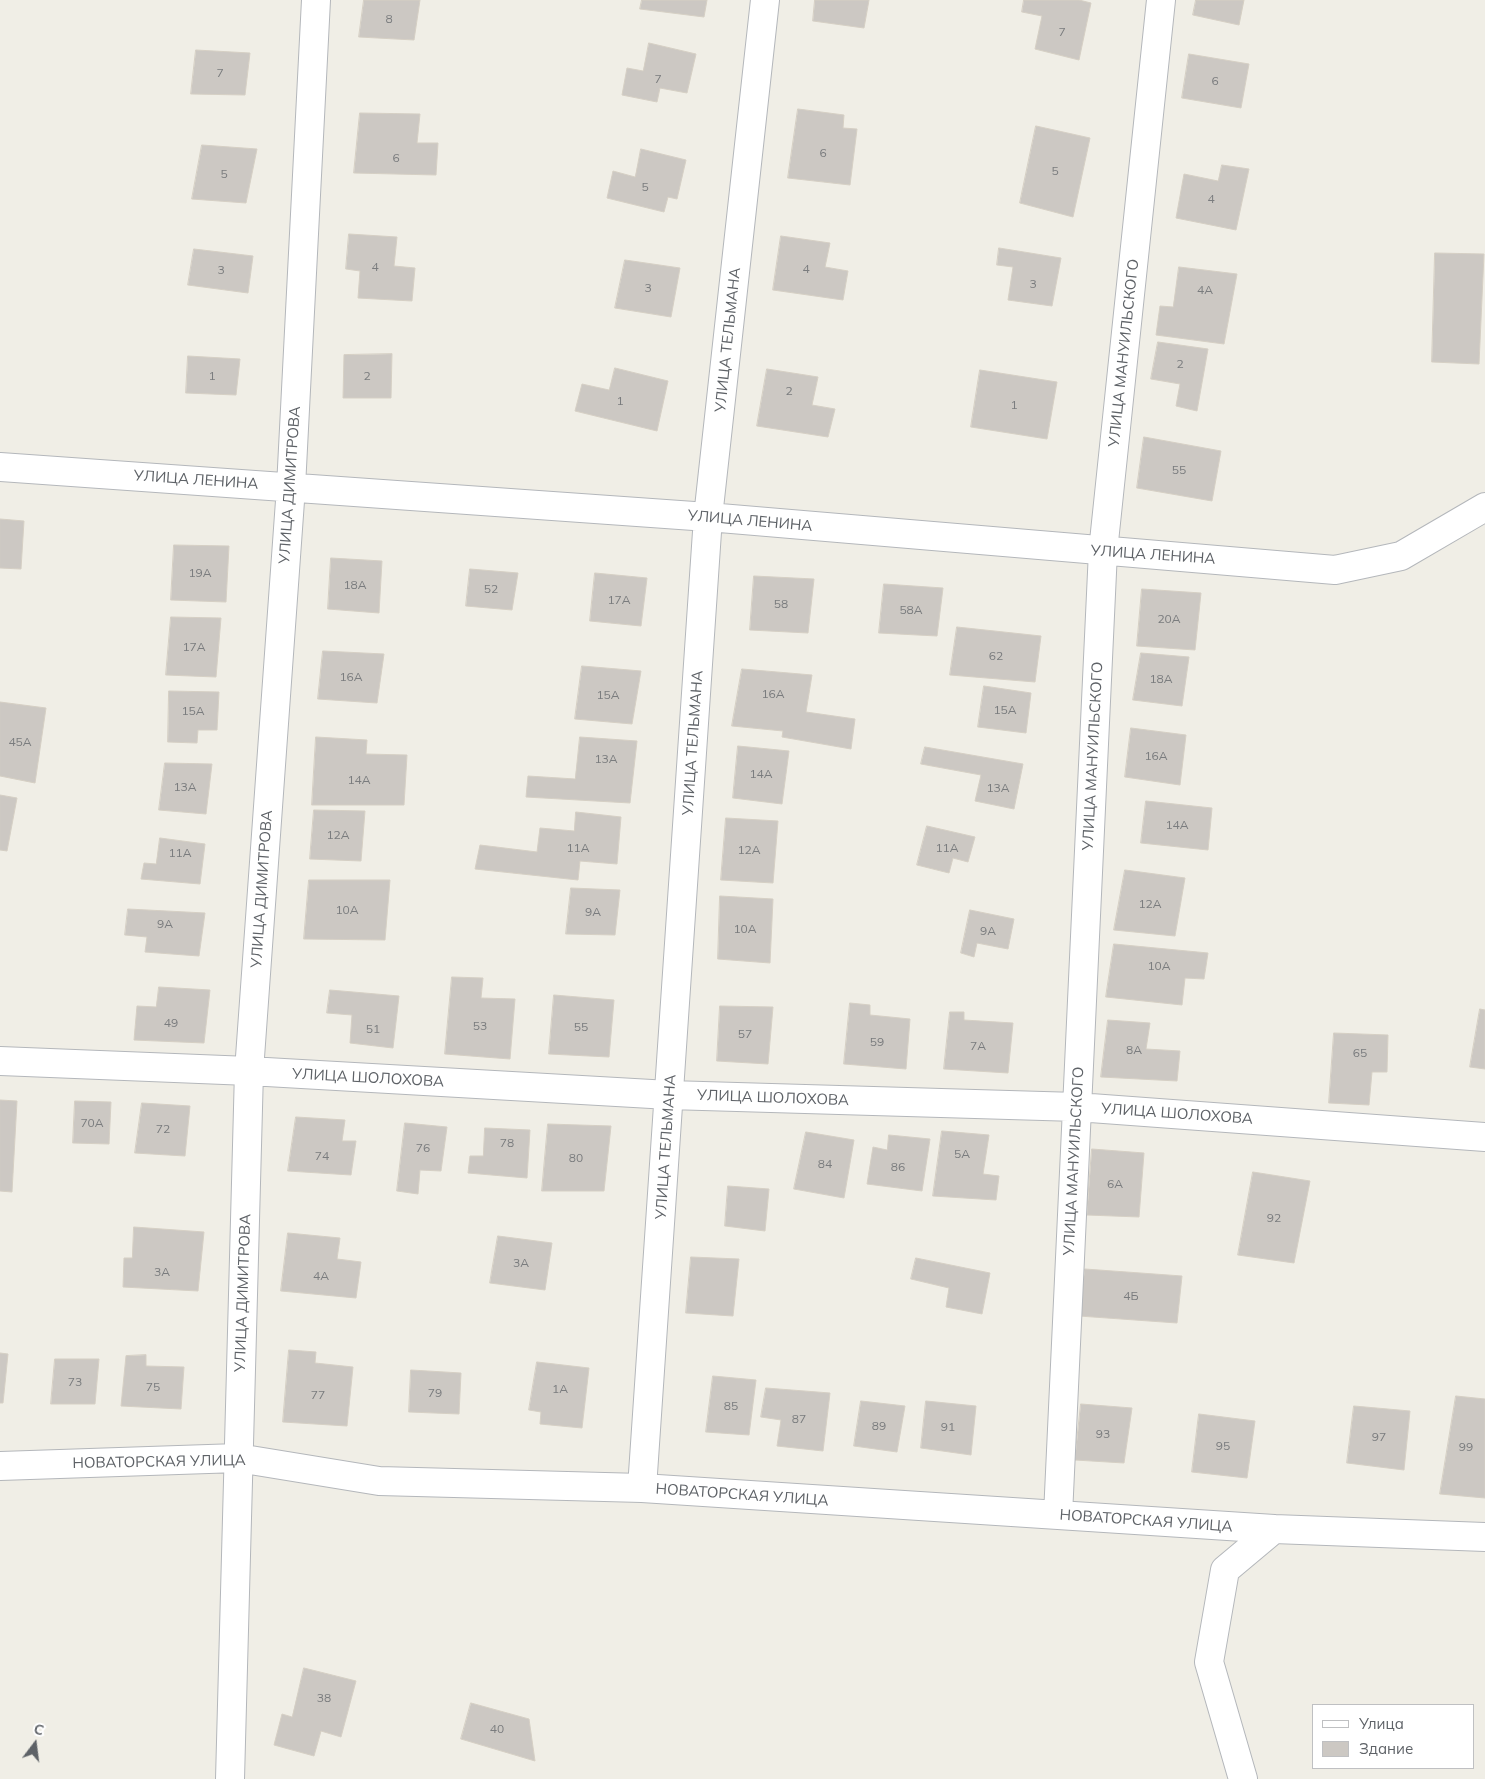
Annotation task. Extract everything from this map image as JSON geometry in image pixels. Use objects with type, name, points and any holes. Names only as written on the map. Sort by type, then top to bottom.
[{"type":"street","name":"УЛИЦА ДИМИТРОВА","points":[[230,1779],[249,1071],[291,486],[316,0]]},
{"type":"street","name":"УЛИЦА ТЕЛЬМАНА","points":[[642,1488],[708,517],[765,0]]},
{"type":"street","name":"УЛИЦА МАНУИЛЬСКОГО","points":[[1058,1515],[1103,551],[1161,0]]},
{"type":"street","name":"УЛИЦА ЛЕНИНА","points":[[0,467],[291,486],[708,517],[1334,570],[1401,556],[1485,507]]},
{"type":"street","name":"УЛИЦА ШОЛОХОВА","points":[[0,1061],[249,1071],[670,1095],[1077,1107],[1485,1137]]},
{"type":"street","name":"НОВАТОРСКАЯ УЛИЦА","points":[[0,1466],[238,1458],[378,1481],[642,1488],[1274,1529],[1485,1537]]},
{"type":"street","points":[[1243,1779],[1209,1662],[1226,1570],[1274,1529]]},
{"type":"building","points":[[364,0],[420,0],[414,40],[359,37]]},
{"type":"building","points":[[642,0],[707,0],[704,17],[640,9]]},
{"type":"building","points":[[815,0],[869,0],[864,28],[813,21]]},
{"type":"building","points":[[1024,0],[1079,0],[1091,3],[1079,60],[1035,49],[1042,16],[1022,12]]},
{"type":"building","points":[[1196,0],[1244,0],[1239,25],[1193,15]]},
{"type":"building","points":[[649,43],[696,54],[687,93],[660,88],[657,102],[622,95],[627,68],[643,71]]},
{"type":"building","points":[[196,50],[250,53],[245,95],[191,94]]},
{"type":"building","points":[[1189,54],[1249,64],[1241,108],[1182,98]]},
{"type":"building","points":[[798,109],[844,115],[843,128],[857,129],[850,185],[788,178]]},
{"type":"building","points":[[360,113],[420,114],[417,143],[438,143],[436,175],[354,173]]},
{"type":"building","points":[[1036,126],[1090,138],[1073,217],[1020,203]]},
{"type":"building","points":[[202,145],[257,149],[246,203],[192,199]]},
{"type":"building","points":[[641,149],[686,160],[677,199],[668,197],[664,212],[607,198],[613,171],[635,177]]},
{"type":"building","points":[[1222,165],[1249,169],[1236,230],[1176,218],[1184,174],[1218,181]]},
{"type":"building","points":[[349,234],[397,237],[394,266],[415,268],[412,301],[358,298],[360,271],[346,269]]},
{"type":"building","points":[[781,236],[830,243],[825,267],[848,271],[843,300],[773,290]]},
{"type":"building","points":[[999,248],[1061,258],[1052,306],[1008,300],[1013,267],[997,265]]},
{"type":"building","points":[[194,249],[253,256],[248,293],[188,285]]},
{"type":"building","points":[[1435,253],[1484,254],[1479,364],[1432,362]]},
{"type":"building","points":[[625,260],[680,268],[671,317],[615,308]]},
{"type":"building","points":[[1179,267],[1237,274],[1224,344],[1156,335],[1160,306],[1173,307]]},
{"type":"building","points":[[1158,342],[1208,349],[1197,411],[1176,406],[1180,384],[1151,379]]},
{"type":"building","points":[[392,354],[391,398],[343,398],[344,355]]},
{"type":"building","points":[[188,356],[240,359],[236,395],[186,393]]},
{"type":"building","points":[[615,368],[668,381],[657,431],[575,411],[582,384],[609,390]]},
{"type":"building","points":[[767,369],[818,377],[812,405],[835,409],[828,437],[757,426]]},
{"type":"building","points":[[980,370],[1057,382],[1047,439],[971,427]]},
{"type":"building","points":[[1144,437],[1221,451],[1212,501],[1137,488]]},
{"type":"building","points":[[0,519],[24,521],[21,569],[0,568]]},
{"type":"building","points":[[174,545],[229,546],[226,602],[171,600]]},
{"type":"building","points":[[331,558],[382,561],[379,613],[328,609]]},
{"type":"building","points":[[470,569],[518,573],[512,610],[466,606]]},
{"type":"building","points":[[595,573],[647,578],[641,626],[590,621]]},
{"type":"building","points":[[754,576],[814,579],[808,633],[750,630]]},
{"type":"building","points":[[884,584],[943,588],[937,636],[879,633]]},
{"type":"building","points":[[1142,589],[1201,593],[1195,650],[1137,646]]},
{"type":"building","points":[[171,617],[221,618],[216,677],[166,675]]},
{"type":"building","points":[[957,627],[1041,636],[1035,682],[950,675]]},
{"type":"building","points":[[323,651],[384,654],[377,703],[318,699]]},
{"type":"building","points":[[1141,653],[1189,657],[1182,706],[1133,700]]},
{"type":"building","points":[[582,666],[641,671],[632,724],[575,719]]},
{"type":"building","points":[[742,669],[812,675],[806,712],[855,719],[851,749],[782,737],[783,731],[732,726]]},
{"type":"building","points":[[984,686],[1031,693],[1026,733],[978,727]]},
{"type":"building","points":[[169,691],[219,692],[217,730],[198,730],[197,743],[168,742]]},
{"type":"building","points":[[0,702],[46,708],[35,783],[0,776]]},
{"type":"building","points":[[1131,728],[1186,735],[1180,785],[1125,777]]},
{"type":"building","points":[[316,737],[367,740],[366,754],[407,755],[404,805],[312,805]]},
{"type":"building","points":[[580,737],[637,741],[630,803],[526,797],[528,776],[575,779]]},
{"type":"building","points":[[738,746],[789,751],[782,804],[733,798]]},
{"type":"building","points":[[925,747],[1023,764],[1014,809],[975,801],[981,775],[921,764]]},
{"type":"building","points":[[165,763],[212,764],[206,814],[159,810]]},
{"type":"building","points":[[0,795],[17,798],[7,851],[0,850]]},
{"type":"building","points":[[1146,801],[1212,808],[1208,850],[1141,843]]},
{"type":"building","points":[[314,810],[365,811],[361,861],[310,859]]},
{"type":"building","points":[[576,812],[621,817],[617,864],[580,861],[578,880],[475,869],[480,845],[537,852],[540,828],[574,831]]},
{"type":"building","points":[[726,818],[778,821],[773,883],[721,880]]},
{"type":"building","points":[[927,826],[975,837],[968,862],[953,858],[949,873],[917,865]]},
{"type":"building","points":[[160,838],[205,844],[200,884],[141,879],[144,863],[156,864]]},
{"type":"building","points":[[1125,870],[1185,878],[1175,936],[1114,930]]},
{"type":"building","points":[[309,880],[390,880],[385,940],[304,939]]},
{"type":"building","points":[[571,888],[620,890],[615,935],[566,934]]},
{"type":"building","points":[[720,896],[773,899],[770,963],[718,959]]},
{"type":"building","points":[[128,909],[205,913],[199,956],[145,952],[147,937],[125,935]]},
{"type":"building","points":[[970,910],[1014,919],[1008,949],[977,943],[974,957],[961,953]]},
{"type":"building","points":[[1114,944],[1208,953],[1204,979],[1185,978],[1182,1005],[1106,997]]},
{"type":"building","points":[[452,977],[483,978],[481,998],[515,999],[510,1059],[445,1054]]},
{"type":"building","points":[[159,987],[210,990],[204,1043],[134,1040],[137,1006],[156,1007]]},
{"type":"building","points":[[330,990],[399,996],[393,1048],[350,1043],[352,1015],[327,1013]]},
{"type":"building","points":[[554,995],[614,1000],[609,1057],[549,1054]]},
{"type":"building","points":[[850,1003],[870,1005],[870,1015],[910,1019],[906,1069],[844,1064]]},
{"type":"building","points":[[720,1006],[773,1007],[768,1064],[717,1061]]},
{"type":"building","points":[[1480,1009],[1485,1010],[1485,1069],[1470,1067]]},
{"type":"building","points":[[950,1012],[964,1012],[964,1020],[1013,1023],[1008,1073],[944,1069]]},
{"type":"building","points":[[1108,1020],[1150,1023],[1146,1049],[1180,1051],[1177,1081],[1101,1077]]},
{"type":"building","points":[[1334,1033],[1388,1035],[1387,1072],[1372,1072],[1369,1105],[1329,1103]]},
{"type":"building","points":[[0,1100],[17,1101],[12,1192],[0,1191]]},
{"type":"building","points":[[75,1101],[111,1102],[109,1144],[73,1143]]},
{"type":"building","points":[[142,1103],[190,1106],[185,1156],[135,1153]]},
{"type":"building","points":[[296,1117],[345,1120],[342,1141],[356,1141],[351,1175],[288,1171]]},
{"type":"building","points":[[405,1123],[447,1127],[441,1171],[420,1170],[418,1194],[397,1191]]},
{"type":"building","points":[[548,1124],[611,1126],[604,1191],[542,1191]]},
{"type":"building","points":[[485,1128],[530,1130],[527,1178],[468,1173],[470,1156],[483,1156]]},
{"type":"building","points":[[942,1131],[989,1135],[983,1174],[999,1176],[996,1200],[933,1196]]},
{"type":"building","points":[[806,1132],[854,1140],[844,1198],[794,1189]]},
{"type":"building","points":[[889,1135],[930,1139],[922,1191],[867,1184],[873,1147],[887,1150]]},
{"type":"building","points":[[1092,1149],[1144,1153],[1139,1217],[1087,1215]]},
{"type":"building","points":[[1253,1172],[1310,1181],[1294,1263],[1238,1255]]},
{"type":"building","points":[[728,1186],[769,1189],[765,1231],[725,1226]]},
{"type":"building","points":[[134,1227],[204,1232],[198,1291],[123,1287],[124,1258],[132,1258]]},
{"type":"building","points":[[288,1233],[340,1238],[337,1259],[361,1262],[356,1298],[281,1291]]},
{"type":"building","points":[[498,1236],[552,1243],[545,1290],[490,1283]]},
{"type":"building","points":[[691,1257],[739,1259],[733,1316],[686,1313]]},
{"type":"building","points":[[916,1258],[990,1273],[982,1314],[946,1307],[949,1288],[911,1279]]},
{"type":"building","points":[[1085,1269],[1182,1276],[1177,1323],[1079,1316]]},
{"type":"building","points":[[289,1350],[316,1352],[315,1363],[353,1367],[347,1426],[283,1422]]},
{"type":"building","points":[[0,1353],[8,1354],[3,1403],[0,1403]]},
{"type":"building","points":[[146,1355],[146,1366],[184,1367],[181,1409],[121,1406],[126,1356]]},
{"type":"building","points":[[55,1359],[99,1359],[95,1404],[51,1404]]},
{"type":"building","points":[[537,1362],[589,1368],[582,1428],[540,1424],[541,1412],[529,1410]]},
{"type":"building","points":[[411,1370],[461,1373],[459,1414],[409,1412]]},
{"type":"building","points":[[713,1376],[756,1380],[749,1435],[706,1432]]},
{"type":"building","points":[[766,1388],[830,1393],[823,1451],[777,1446],[781,1420],[761,1417]]},
{"type":"building","points":[[1456,1396],[1485,1399],[1485,1498],[1440,1494]]},
{"type":"building","points":[[861,1401],[905,1406],[897,1452],[854,1446]]},
{"type":"building","points":[[926,1401],[976,1406],[971,1455],[921,1448]]},
{"type":"building","points":[[1081,1404],[1132,1408],[1124,1463],[1075,1460]]},
{"type":"building","points":[[1354,1406],[1410,1411],[1404,1470],[1347,1463]]},
{"type":"building","points":[[1199,1414],[1255,1421],[1247,1478],[1192,1472]]},
{"type":"building","points":[[304,1668],[356,1681],[341,1737],[321,1731],[314,1756],[274,1745],[282,1714],[292,1717]]},
{"type":"building","points":[[471,1703],[529,1719],[535,1761],[461,1739]]}]
